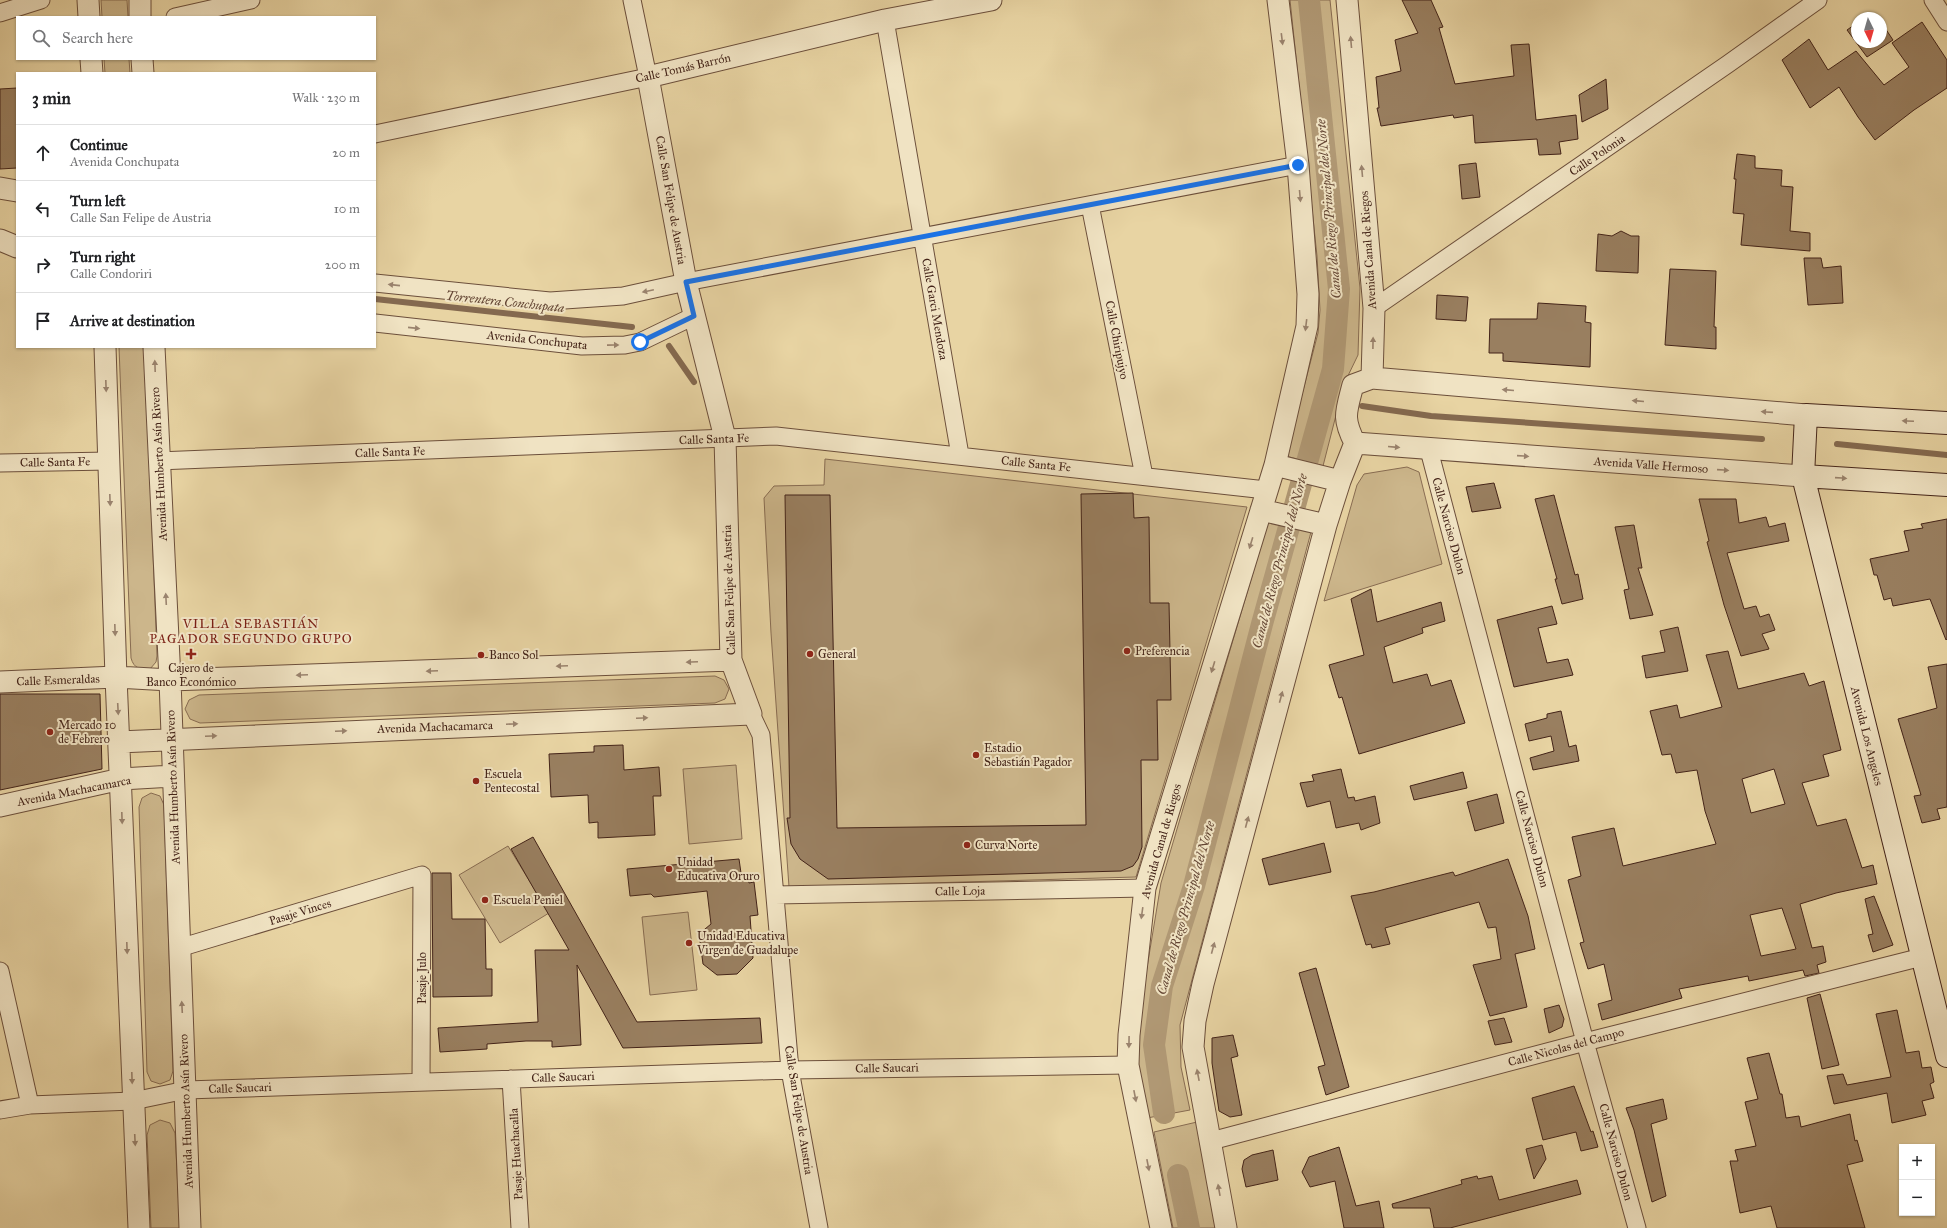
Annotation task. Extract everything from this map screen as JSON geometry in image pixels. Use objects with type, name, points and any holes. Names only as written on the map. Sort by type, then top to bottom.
[{"type":"main road","points":[[1806,415],[1947,423]]},
{"type":"main road","name":"Avenida Los Angeles","points":[[1806,415],[1803,476],[1947,1056]]},
{"type":"main road","name":"Avenida Valle Hermoso","points":[[1803,476],[1947,485]]},
{"type":"street","points":[[0,13],[41,0]]},
{"type":"street","points":[[88,0],[89,16]]},
{"type":"street","points":[[140,0],[140,16]]},
{"type":"street","points":[[179,16],[251,0]]},
{"type":"street","name":"Calle San Felipe de Austria","points":[[632,0],[648,77],[686,282],[724,438],[731,660],[751,714],[761,735],[790,1070],[819,1228]]},
{"type":"street","name":"Calle Tomás Barrón","points":[[376,134],[648,77],[885,20],[991,0]]},
{"type":"street","name":"Avenida Canal de Riegos","points":[[1161,1228],[1128,1065],[1129,1035],[1145,888],[1266,490],[1294,470],[1307,326],[1308,294],[1298,165],[1278,0]]},
{"type":"street","name":"Calle Polonia","points":[[1374,308],[1728,64],[1818,0]]},
{"type":"street","points":[[1933,0],[1947,22]]},
{"type":"street","name":"Avenida Canal de Riegos","points":[[1350,1],[1374,308],[1372,378]]},
{"type":"street","name":"Calle Garci Mendoza","points":[[885,20],[960,455]]},
{"type":"street","points":[[91,60],[92,72]]},
{"type":"street","points":[[142,60],[143,72]]},
{"type":"street","points":[[376,283],[550,301],[623,296],[686,282],[1298,165]]},
{"type":"street","points":[[0,188],[16,191]]},
{"type":"street","name":"Calle Chiripujyo","points":[[1090,205],[1144,476]]},
{"type":"street","points":[[0,240],[16,247]]},
{"type":"street","name":"Avenida Conchupata","points":[[376,323],[582,346],[625,345],[640,342],[694,316]]},
{"type":"street","points":[[105,348],[116,677],[139,1228]]},
{"type":"street","name":"Avenida Humberto Asín Rivero","points":[[154,348],[158,461],[170,680],[190,1228]]},
{"type":"street","points":[[1226,1228],[1193,1047],[1195,1021],[1203,984],[1326,525],[1340,481],[1355,443],[1347,428],[1345,413],[1353,385],[1372,378],[1806,415]]},
{"type":"street","name":"Calle Santa Fe","points":[[158,461],[776,436],[960,455],[1266,490]]},
{"type":"street","name":"Avenida Valle Hermoso","points":[[1355,443],[1429,450],[1803,476]]},
{"type":"street","name":"Calle Narciso Dulon","points":[[1429,450],[1586,1042],[1637,1228]]},
{"type":"street","name":"Calle Santa Fe","points":[[0,463],[109,461]]},
{"type":"street","points":[[1294,470],[1340,481]]},
{"type":"street","points":[[1261,510],[1326,525]]},
{"type":"street","points":[[116,677],[170,680],[731,660]]},
{"type":"street","name":"Calle Esmeraldas","points":[[0,682],[116,677]]},
{"type":"street","name":"Avenida Machacamarca","points":[[119,742],[172,738],[751,714]]},
{"type":"street","name":"Avenida Machacamarca","points":[[0,806],[121,779],[173,776]]},
{"type":"street","name":"Pasaje Vinces","points":[[179,948],[422,875]]},
{"type":"street","name":"Pasaje Julo","points":[[421,1081],[422,875]]},
{"type":"street","name":"Calle Loja","points":[[775,895],[1145,888]]},
{"type":"street","name":"Calle Nicolas del Campo","points":[[1211,1141],[1586,1042],[1922,957]]},
{"type":"street","points":[[0,971],[3,997],[30,1105]]},
{"type":"street","name":"Calle Saucari","points":[[0,1110],[30,1105],[133,1101],[186,1090],[421,1081],[790,1070],[1128,1065]]},
{"type":"street","name":"Pasaje Huachacalla","points":[[511,1079],[520,1228]]},
{"type":"shaded area","points":[[101,0],[127,0],[128,16],[102,16]]},
{"type":"shaded area","points":[[1290,0],[1330,0],[1360,288],[1358,355],[1344,384],[1323,466],[1286,456],[1318,333],[1320,310],[1317,256]]},
{"type":"shaded area","points":[[104,60],[129,60],[130,72],[105,72]]},
{"type":"shaded area","points":[[119,348],[145,348],[157,656],[156,662],[150,669],[138,668],[132,662]]},
{"type":"shaded area","name":"Estadio Sebastián Pagador","points":[[825,459],[1247,507],[1136,877],[789,887],[771,633],[764,498],[774,486],[824,485]]},
{"type":"shaded area","points":[[1407,467],[1419,472],[1442,564],[1324,601],[1357,485],[1364,474]]},
{"type":"shaded area","points":[[1268,522],[1311,532],[1180,1025],[1181,1067],[1190,1110],[1147,1118],[1138,1065],[1139,1016],[1161,883]]},
{"type":"shaded area","points":[[715,676],[724,680],[729,689],[725,699],[715,703],[200,723],[190,719],[185,709],[189,700],[199,695]]},
{"type":"shaded area","points":[[736,765],[742,839],[689,844],[683,769]]},
{"type":"shaded area","points":[[151,793],[160,796],[164,805],[173,1071],[170,1080],[160,1084],[151,1081],[147,1072],[139,807],[142,798]]},
{"type":"shaded area","points":[[508,846],[549,913],[500,943],[459,875]]},
{"type":"shaded area","points":[[688,912],[697,990],[650,995],[642,917]]},
{"type":"shaded area","points":[[160,1120],[170,1123],[175,1133],[180,1228],[151,1228],[147,1135],[150,1125]]},
{"type":"shaded area","points":[[1197,1122],[1216,1228],[1173,1228],[1154,1132]]},
{"type":"building","points":[[1402,0],[1431,0],[1443,27],[1439,28],[1455,84],[1514,76],[1511,45],[1529,44],[1536,120],[1576,115],[1578,139],[1559,142],[1561,154],[1539,155],[1537,139],[1475,143],[1473,115],[1454,118],[1453,115],[1381,126],[1377,108],[1379,108],[1376,77],[1401,71],[1395,40],[1418,33]]},
{"type":"building","points":[[1922,22],[1947,60],[1947,88],[1914,110],[1875,140],[1839,87],[1810,108],[1782,60],[1809,39],[1828,70],[1856,51],[1884,85],[1909,67],[1892,43]]},
{"type":"building","points":[[1851,27],[1851,35],[1847,30]]},
{"type":"building","points":[[1887,31],[1893,40],[1887,44]]},
{"type":"building","points":[[1860,48],[1881,48],[1867,57]]},
{"type":"building","points":[[1606,79],[1608,109],[1582,122],[1579,95]]},
{"type":"building","points":[[16,88],[16,168],[0,169],[0,89]]},
{"type":"building","points":[[1737,154],[1755,156],[1755,168],[1782,170],[1781,186],[1793,187],[1790,231],[1810,233],[1810,251],[1741,245],[1744,214],[1733,213],[1736,179],[1734,179]]},
{"type":"building","points":[[1476,163],[1480,197],[1462,199],[1459,165]]},
{"type":"building","points":[[1621,231],[1631,236],[1639,236],[1638,273],[1596,271],[1598,234],[1612,236]]},
{"type":"building","points":[[1804,258],[1821,258],[1823,268],[1841,266],[1843,303],[1808,305]]},
{"type":"building","points":[[1670,269],[1716,271],[1714,327],[1716,327],[1716,349],[1665,345]]},
{"type":"building","points":[[1437,295],[1468,297],[1466,321],[1436,319]]},
{"type":"building","points":[[1538,303],[1586,306],[1585,322],[1591,323],[1590,367],[1503,361],[1503,353],[1489,353],[1490,319],[1537,319]]},
{"type":"building","points":[[1494,483],[1501,508],[1472,512],[1466,487]]},
{"type":"building","points":[[1133,493],[1134,518],[1149,517],[1150,603],[1169,603],[1171,700],[1157,700],[1158,760],[1141,760],[1142,847],[1138,859],[1133,866],[1121,871],[828,879],[800,859],[791,844],[787,818],[790,818],[785,495],[830,495],[837,828],[1086,825],[1081,494]]},
{"type":"building","points":[[1554,495],[1575,575],[1578,574],[1583,599],[1562,604],[1555,579],[1557,579],[1535,499]]},
{"type":"building","points":[[1699,499],[1736,499],[1739,523],[1766,517],[1769,527],[1785,523],[1789,541],[1727,553],[1744,609],[1756,606],[1760,617],[1769,614],[1775,630],[1762,634],[1769,649],[1741,656],[1724,605],[1707,542],[1709,541]]},
{"type":"building","points":[[1947,519],[1946,640],[1930,599],[1893,606],[1891,598],[1884,600],[1877,575],[1874,575],[1870,559],[1909,551],[1904,531],[1923,528],[1921,524]]},
{"type":"building","points":[[1634,525],[1642,568],[1638,568],[1653,615],[1630,619],[1624,590],[1629,589],[1615,527]]},
{"type":"building","points":[[1371,589],[1377,622],[1441,602],[1445,621],[1422,628],[1423,633],[1384,647],[1393,683],[1427,674],[1431,686],[1451,680],[1465,723],[1359,754],[1342,697],[1339,698],[1329,665],[1364,655],[1351,599]]},
{"type":"building","points":[[1552,606],[1557,624],[1538,628],[1547,663],[1568,659],[1573,675],[1514,687],[1497,620]]},
{"type":"building","points":[[1678,627],[1688,671],[1646,678],[1642,656],[1665,652],[1660,631]]},
{"type":"building","points":[[1728,651],[1738,689],[1804,673],[1809,686],[1824,681],[1841,750],[1823,755],[1829,776],[1802,783],[1817,826],[1846,819],[1862,868],[1873,865],[1877,884],[1836,893],[1800,904],[1812,948],[1823,946],[1826,962],[1817,965],[1819,973],[1805,976],[1803,970],[1749,981],[1748,976],[1679,989],[1682,998],[1602,1020],[1598,1004],[1612,1000],[1604,964],[1588,969],[1580,943],[1584,942],[1568,880],[1581,876],[1572,837],[1614,828],[1623,866],[1716,844],[1705,811],[1697,770],[1676,773],[1671,754],[1662,755],[1650,711],[1677,705],[1680,718],[1722,707],[1706,655]],"holes":[[[1774,769],[1785,804],[1751,813],[1742,779]],[[1782,908],[1796,949],[1761,956],[1750,915]]]},
{"type":"building","points":[[1947,664],[1947,807],[1937,809],[1940,819],[1922,823],[1914,796],[1921,795],[1898,719],[1937,708],[1928,667]]},
{"type":"building","name":"Mercado 10 de Febrero","points":[[0,694],[100,694],[102,769],[0,790]]},
{"type":"building","points":[[1561,711],[1569,747],[1576,745],[1579,761],[1533,770],[1530,758],[1554,751],[1551,736],[1529,741],[1525,724],[1547,718],[1547,714]]},
{"type":"building","points":[[623,745],[624,770],[659,767],[661,796],[653,796],[655,835],[598,838],[598,822],[589,823],[588,795],[551,797],[549,754],[594,752],[594,746]]},
{"type":"building","points":[[1341,769],[1348,798],[1354,797],[1355,801],[1375,796],[1380,823],[1361,830],[1359,823],[1336,828],[1330,801],[1307,807],[1300,783],[1314,781],[1312,775]]},
{"type":"building","points":[[1463,772],[1467,788],[1414,800],[1410,786]]},
{"type":"building","points":[[1497,794],[1504,823],[1475,831],[1467,802]]},
{"type":"building","points":[[533,837],[637,1022],[760,1018],[762,1043],[623,1048],[577,965],[581,1045],[552,1047],[552,1041],[526,1041],[487,1044],[487,1049],[440,1052],[438,1028],[538,1022],[535,950],[569,950],[511,849]]},
{"type":"building","points":[[1324,843],[1331,872],[1269,885],[1262,859]]},
{"type":"building","points":[[739,859],[741,873],[748,875],[749,883],[754,882],[758,915],[750,916],[753,958],[737,974],[717,975],[703,964],[699,934],[711,924],[707,891],[654,897],[651,894],[630,896],[627,869]]},
{"type":"building","points":[[1508,859],[1528,916],[1535,949],[1515,954],[1527,1007],[1490,1016],[1473,965],[1501,959],[1496,927],[1488,928],[1479,902],[1385,928],[1390,944],[1372,948],[1371,944],[1366,945],[1351,896],[1374,892],[1453,872],[1455,876]]},
{"type":"building","points":[[432,873],[451,873],[452,919],[485,919],[486,969],[492,969],[492,996],[433,997]]},
{"type":"building","points":[[1874,896],[1893,945],[1873,952],[1868,935],[1873,934],[1865,899]]},
{"type":"building","points":[[1316,968],[1349,1087],[1326,1095],[1318,1067],[1325,1065],[1299,973]]},
{"type":"building","points":[[1820,994],[1839,1065],[1822,1069],[1807,998]]},
{"type":"building","points":[[1559,1005],[1564,1019],[1562,1027],[1549,1033],[1544,1009]]},
{"type":"building","points":[[1897,1010],[1906,1053],[1919,1051],[1922,1068],[1931,1067],[1934,1082],[1930,1084],[1934,1098],[1922,1101],[1926,1115],[1892,1123],[1887,1093],[1834,1104],[1827,1076],[1843,1074],[1847,1085],[1891,1077],[1876,1014]]},
{"type":"building","points":[[1504,1018],[1512,1042],[1495,1045],[1488,1021]]},
{"type":"building","points":[[1233,1035],[1238,1056],[1231,1058],[1242,1115],[1230,1117],[1219,1111],[1212,1063],[1212,1038]]},
{"type":"building","points":[[1769,1053],[1780,1094],[1782,1094],[1786,1118],[1799,1116],[1801,1127],[1850,1114],[1855,1141],[1857,1140],[1863,1161],[1847,1165],[1865,1228],[1777,1228],[1771,1206],[1740,1213],[1730,1161],[1738,1161],[1735,1150],[1756,1146],[1745,1102],[1758,1099],[1747,1058]]},
{"type":"building","points":[[1574,1086],[1591,1132],[1593,1131],[1598,1147],[1581,1151],[1576,1132],[1543,1140],[1532,1098]]},
{"type":"building","points":[[1663,1099],[1667,1119],[1651,1124],[1666,1196],[1652,1202],[1634,1130],[1626,1108]]},
{"type":"building","points":[[1542,1145],[1546,1159],[1534,1179],[1526,1149]]},
{"type":"building","points":[[1339,1147],[1356,1206],[1379,1201],[1384,1228],[1344,1228],[1335,1181],[1310,1187],[1302,1172],[1309,1157]]},
{"type":"building","points":[[1273,1150],[1278,1180],[1246,1187],[1242,1169],[1244,1160],[1252,1155]]},
{"type":"building","points":[[1477,1176],[1478,1179],[1492,1176],[1499,1200],[1577,1180],[1581,1194],[1450,1228],[1434,1228],[1430,1208],[1393,1208],[1392,1204],[1462,1184],[1461,1180]]},
{"type":"waterway","name":"Canal de Riego Principal del Norte","points":[[1164,1113],[1154,1045],[1162,986],[1194,886],[1262,624],[1333,369],[1339,289],[1309,0]]},
{"type":"waterway","name":"Torrentera Conchupata","points":[[376,299],[632,327]]},
{"type":"waterway","name":"Torrentera Conchupata","points":[[669,346],[694,382]]},
{"type":"waterway","points":[[1362,406],[1431,416],[1762,439]]},
{"type":"waterway","points":[[1837,444],[1947,455]]},
{"type":"waterway","name":"Canal de Riego Principal del Norte","points":[[1178,1175],[1189,1228]]},
{"type":"place","name":"Preferencia","points":[[1127,651]]},
{"type":"place","name":"Cajero de Banco Económico","points":[[191,654]]},
{"type":"place","name":"General","points":[[810,654]]},
{"type":"place","name":"Banco Sol","points":[[481,655]]},
{"type":"place","name":"Mercado 10 de Febrero","points":[[50,732]]},
{"type":"place","name":"Estadio Sebastián Pagador","points":[[976,755]]},
{"type":"place","name":"Escuela Pentecostal","points":[[476,781]]},
{"type":"place","name":"Curva Norte","points":[[967,845]]},
{"type":"place","name":"Unidad Educativa Oruro","points":[[669,869]]},
{"type":"place","name":"Escuela Peniel","points":[[485,900]]},
{"type":"place","name":"Unidad Educativa Virgen de Guadalupe","points":[[689,943]]},
{"type":"district","name":"VILLA SEBASTIÁN PAGADOR SEGUNDO GRUPO","points":[[251,632]]},
{"type":"route","points":[[640,342],[694,316],[686,282],[1298,165]]}]
